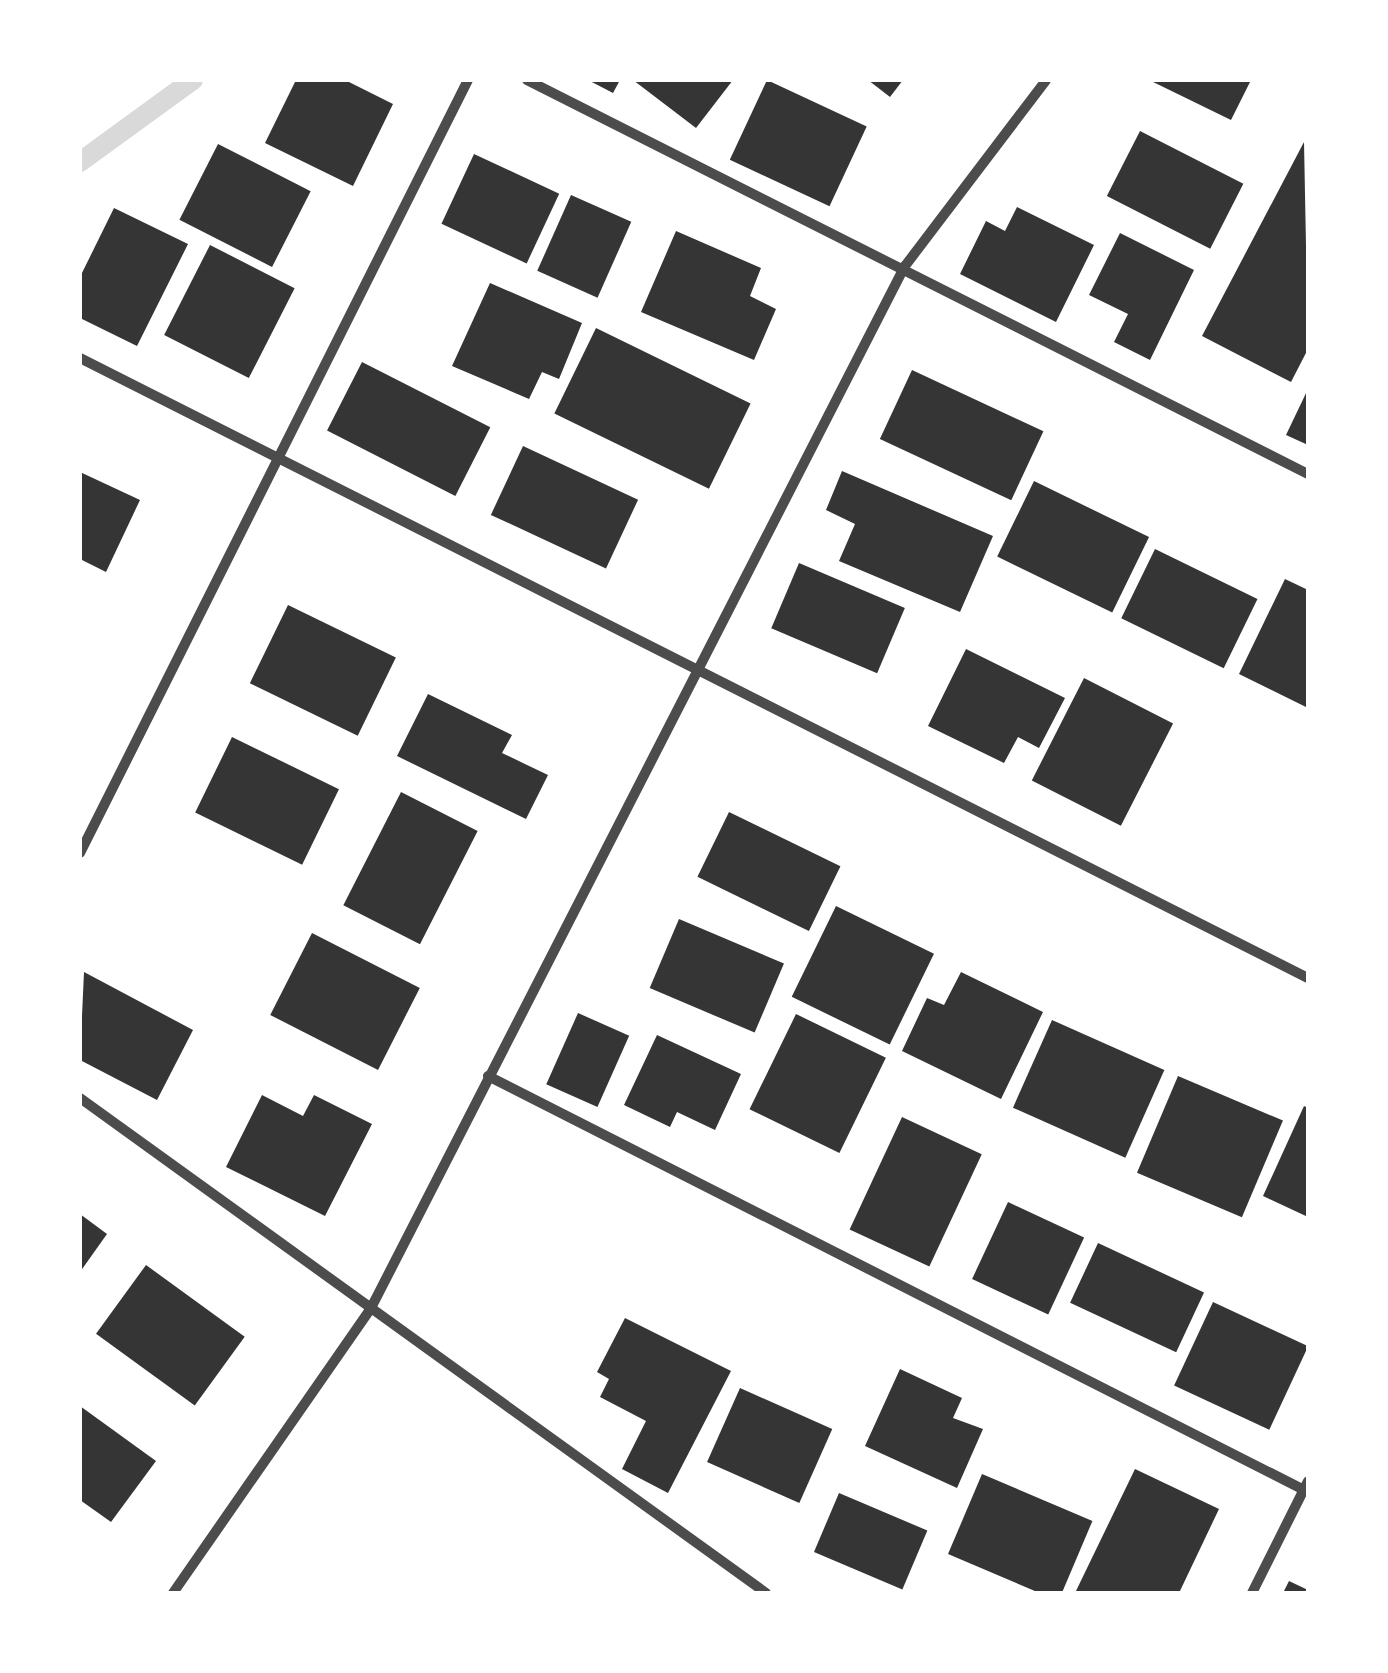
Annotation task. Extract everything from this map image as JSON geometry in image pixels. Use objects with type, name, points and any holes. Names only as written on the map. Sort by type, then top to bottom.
[{"type":"street","points":[[80,854],[276,454],[468,80]]},
{"type":"street","points":[[527,80],[905,266],[1308,474]]},
{"type":"street","points":[[172,1593],[371,1308],[905,266],[1046,80]]},
{"type":"street","points":[[80,358],[1308,978]]},
{"type":"street","points":[[488,1076],[1307,1488],[1252,1593]]},
{"type":"street","points":[[80,1098],[766,1593]]},
{"type":"building","points":[[296,80],[345,80],[393,104],[353,186],[265,143]]},
{"type":"building","points":[[588,80],[620,80],[613,93]]},
{"type":"building","points":[[633,80],[733,80],[696,128]]},
{"type":"building","points":[[767,80],[867,126],[830,206],[730,160]]},
{"type":"building","points":[[868,80],[903,80],[890,97]]},
{"type":"building","points":[[1149,80],[1251,80],[1231,120]]},
{"type":"building","points":[[1140,131],[1243,184],[1210,249],[1107,196]]},
{"type":"building","points":[[1304,142],[1308,349],[1291,382],[1202,336]]},
{"type":"building","points":[[218,144],[311,191],[272,267],[179,220]]},
{"type":"building","points":[[474,154],[559,194],[527,264],[441,224]]},
{"type":"building","points":[[571,195],[631,222],[598,298],[537,271]]},
{"type":"building","points":[[1017,207],[1094,245],[1056,322],[960,274],[986,221],[1005,231]]},
{"type":"building","points":[[114,208],[188,244],[137,346],[80,318],[80,277]]},
{"type":"building","points":[[676,231],[761,268],[750,296],[776,309],[754,360],[641,312]]},
{"type":"building","points":[[1120,233],[1194,270],[1150,360],[1114,342],[1128,314],[1089,295]]},
{"type":"building","points":[[210,245],[295,288],[249,378],[164,335]]},
{"type":"building","points":[[490,283],[582,323],[559,379],[542,372],[529,399],[452,366]]},
{"type":"building","points":[[596,328],[751,403],[709,489],[554,413]]},
{"type":"building","points":[[362,362],[490,427],[455,496],[327,431]]},
{"type":"building","points":[[912,370],[1043,431],[1011,500],[880,439]]},
{"type":"building","points":[[1308,389],[1308,445],[1286,435]]},
{"type":"building","points":[[523,446],[638,500],[606,569],[491,515]]},
{"type":"building","points":[[842,471],[993,536],[960,612],[839,561],[855,524],[826,510]]},
{"type":"building","points":[[80,472],[140,500],[106,572],[80,559]]},
{"type":"building","points":[[1034,481],[1149,537],[1112,613],[997,556]]},
{"type":"building","points":[[1155,549],[1257,599],[1224,668],[1121,618]]},
{"type":"building","points":[[799,563],[905,608],[877,673],[771,628]]},
{"type":"building","points":[[1285,579],[1308,590],[1308,708],[1239,674]]},
{"type":"building","points":[[288,605],[396,658],[358,736],[250,683]]},
{"type":"building","points":[[966,649],[1065,698],[1039,748],[1018,737],[1004,763],[928,726]]},
{"type":"building","points":[[1084,678],[1173,723],[1121,826],[1032,780]]},
{"type":"building","points":[[428,694],[512,735],[502,753],[548,775],[526,819],[397,756]]},
{"type":"building","points":[[232,737],[339,789],[302,865],[195,812]]},
{"type":"building","points":[[401,792],[478,831],[420,944],[343,905]]},
{"type":"building","points":[[729,812],[840,866],[809,931],[697,877]]},
{"type":"building","points":[[836,906],[934,954],[890,1045],[792,997]]},
{"type":"building","points":[[679,919],[784,964],[755,1033],[650,988]]},
{"type":"building","points":[[312,933],[420,988],[378,1070],[270,1015]]},
{"type":"building","points":[[84,972],[193,1030],[157,1100],[80,1060]]},
{"type":"building","points":[[961,972],[1043,1012],[1001,1099],[902,1051],[927,998],[944,1005]]},
{"type":"building","points":[[578,1013],[629,1036],[597,1107],[546,1084]]},
{"type":"building","points":[[796,1014],[886,1058],[839,1153],[750,1109]]},
{"type":"building","points":[[1052,1020],[1164,1070],[1125,1158],[1013,1108]]},
{"type":"building","points":[[657,1035],[741,1074],[715,1130],[677,1112],[670,1127],[624,1105]]},
{"type":"building","points":[[1178,1076],[1283,1121],[1242,1217],[1137,1173]]},
{"type":"building","points":[[262,1095],[303,1116],[314,1095],[372,1124],[325,1216],[226,1167]]},
{"type":"building","points":[[1304,1106],[1308,1108],[1308,1217],[1263,1196]]},
{"type":"building","points":[[902,1117],[982,1154],[929,1267],[850,1229]]},
{"type":"building","points":[[1008,1202],[1084,1237],[1048,1315],[972,1279]]},
{"type":"building","points":[[80,1214],[107,1234],[80,1272]]},
{"type":"building","points":[[1098,1243],[1204,1292],[1176,1352],[1070,1303]]},
{"type":"building","points":[[146,1265],[245,1337],[195,1405],[96,1334]]},
{"type":"building","points":[[1213,1302],[1308,1346],[1269,1430],[1174,1385]]},
{"type":"building","points":[[625,1318],[731,1371],[668,1493],[622,1469],[646,1421],[600,1397],[609,1379],[597,1372]]},
{"type":"building","points":[[900,1369],[962,1398],[953,1418],[983,1429],[957,1488],[865,1446]]},
{"type":"building","points":[[740,1388],[832,1429],[799,1503],[707,1462]]},
{"type":"building","points":[[80,1406],[156,1461],[111,1522],[80,1500]]},
{"type":"building","points":[[1135,1469],[1219,1509],[1179,1593],[1075,1593]]},
{"type":"building","points":[[982,1474],[1092,1521],[1062,1593],[1040,1593],[948,1554]]},
{"type":"building","points":[[839,1493],[927,1531],[902,1589],[814,1552]]},
{"type":"building","points":[[1289,1581],[1308,1590],[1308,1593],[1283,1593]]},
{"type":"waterway","points":[[80,162],[193,80]]}]
